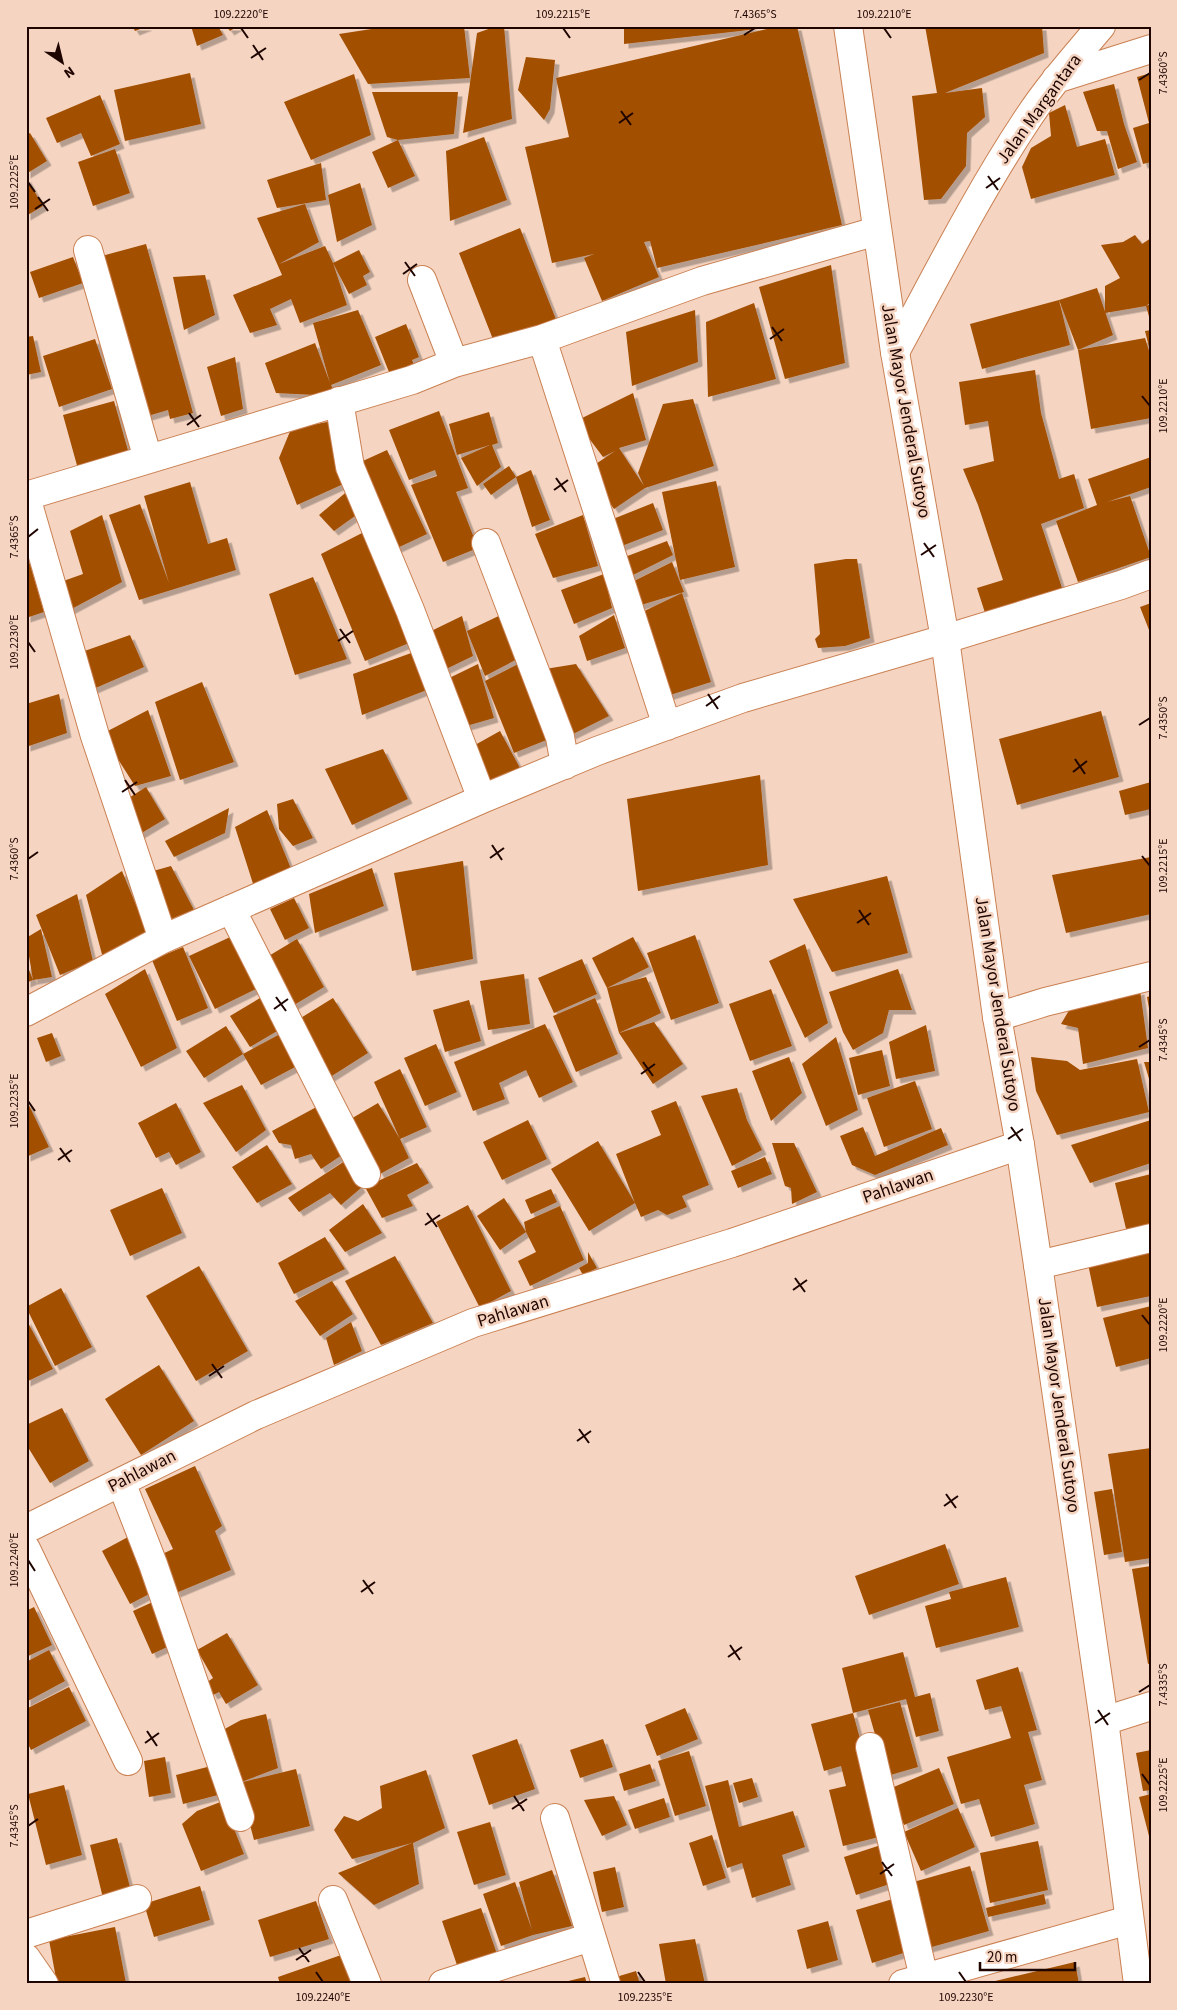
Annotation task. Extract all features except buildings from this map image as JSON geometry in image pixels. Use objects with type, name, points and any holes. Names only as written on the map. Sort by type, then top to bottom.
[{"type":"street","name":"Jalan Mayor Jenderal Sutoyo","points":[[848,26],[895,352],[945,640],[997,1017],[1020,1145],[1104,1721],[1129,1920],[1142,1979]]},
{"type":"street","name":"Jalan Margantara","points":[[895,352],[1026,120],[1056,78],[1102,26]]},
{"type":"street","points":[[1056,78],[1151,49]]},
{"type":"street","points":[[163,939],[95,736],[26,496],[412,380],[454,363],[542,339],[702,281],[877,231]]},
{"type":"street","points":[[88,250],[148,459]]},
{"type":"street","points":[[422,280],[454,363]]},
{"type":"street","points":[[542,339],[667,726]]},
{"type":"street","points":[[339,402],[350,467],[410,610],[482,799]]},
{"type":"street","points":[[486,543],[560,736],[564,764]]},
{"type":"street","points":[[26,1012],[163,939],[564,764],[743,698],[945,640],[1151,574]]},
{"type":"street","points":[[231,909],[280,1004],[313,1074],[366,1174]]},
{"type":"street","points":[[997,1017],[1045,1002],[1151,976]]},
{"type":"street","name":"Pahlawan","points":[[26,1529],[256,1415],[473,1323],[732,1244],[1020,1145]]},
{"type":"street","points":[[1038,1265],[1151,1238]]},
{"type":"street","points":[[121,1482],[159,1580],[240,1817]]},
{"type":"street","points":[[26,1549],[128,1761]]},
{"type":"street","points":[[1104,1721],[1151,1706]]},
{"type":"street","points":[[870,1747],[914,1981],[1129,1920]]},
{"type":"street","points":[[555,1818],[606,1984]]},
{"type":"street","points":[[26,1934],[137,1899]]},
{"type":"street","points":[[333,1900],[367,1984]]},
{"type":"street","points":[[443,1984],[591,1937]]},
{"type":"street","points":[[26,1958],[44,1984]]}]
